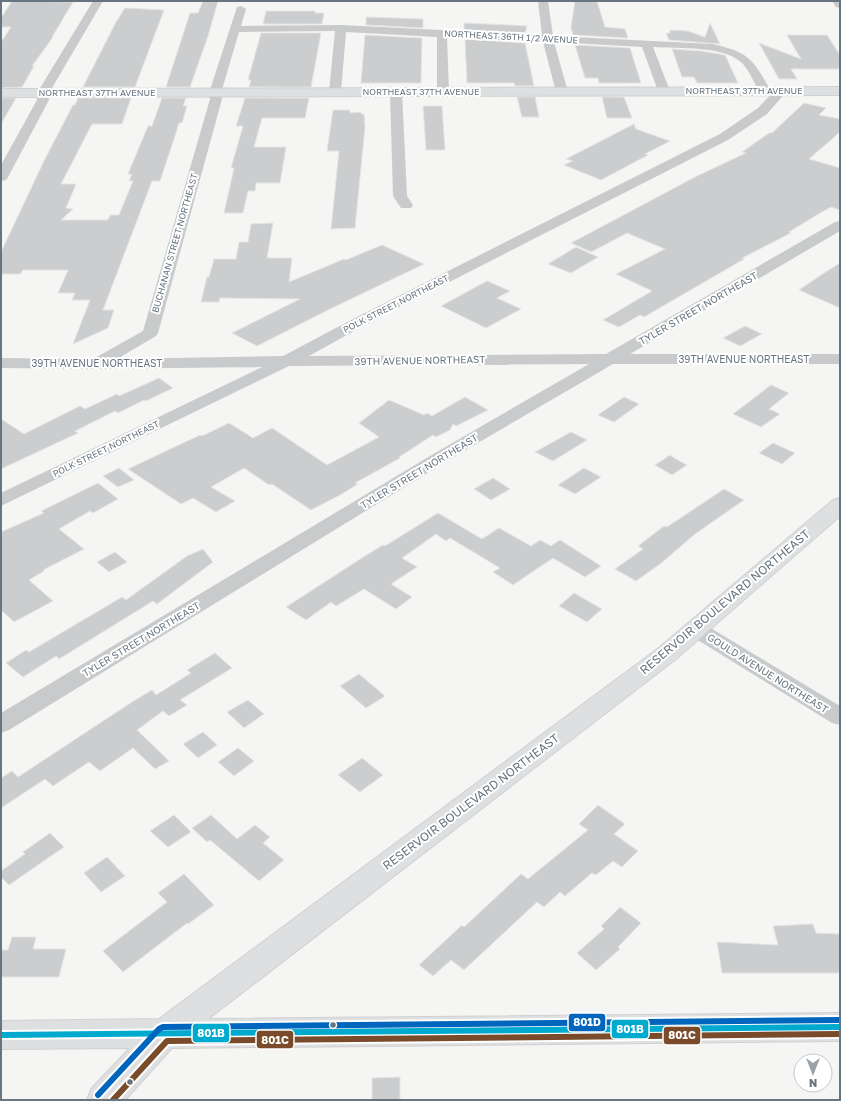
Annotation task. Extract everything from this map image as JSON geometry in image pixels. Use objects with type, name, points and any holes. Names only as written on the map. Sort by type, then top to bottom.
[{"type":"street","points":[[1,177],[43,100],[43,93],[98,1]]},
{"type":"street","points":[[543,1],[549,40],[562,92]]},
{"type":"street","points":[[837,1],[840,5]]},
{"type":"street","name":"BUCHANAN STREET NORTHEAST","points":[[96,364],[150,333],[216,99],[215,93],[241,9]]},
{"type":"street","name":"NORTHEAST 36TH 1/2 AVENUE","points":[[236,28],[341,28],[647,45],[706,46],[732,52],[746,59],[764,91]]},
{"type":"street","points":[[335,92],[341,28]]},
{"type":"street","points":[[442,34],[443,92]]},
{"type":"street","points":[[647,45],[664,91]]},
{"type":"street","name":"POLK STREET NORTHEAST","points":[[1,500],[287,361],[366,319],[724,137],[776,98],[780,91]]},
{"type":"street","name":"NORTHEAST 37TH AVENUE","points":[[1,94],[840,91]]},
{"type":"street","points":[[396,92],[400,196],[406,205]]},
{"type":"street","name":"TYLER STREET NORTHEAST","points":[[1,724],[441,457],[840,225]]},
{"type":"street","name":"39TH AVENUE NORTHEAST","points":[[1,363],[96,364],[611,358],[840,359]]},
{"type":"street","name":"RESERVOIR BOULEVARD NORTHEAST","points":[[103,1100],[164,1034],[662,658],[840,505]]},
{"type":"street","name":"GOULD AVENUE NORTHEAST","points":[[696,629],[840,717]]},
{"type":"street","points":[[1,1035],[840,1027]]},
{"type":"building","points":[[12,1],[73,2],[53,37],[32,66],[34,66],[22,87],[1,88],[1,42],[11,27],[1,27],[1,18]]},
{"type":"building","points":[[203,1],[218,1],[208,36],[190,87],[166,87],[190,13],[198,13]]},
{"type":"building","points":[[575,1],[597,1],[605,27],[625,29],[628,38],[573,35],[571,28]]},
{"type":"building","points":[[125,8],[164,10],[135,87],[83,87],[116,22]]},
{"type":"building","points":[[266,11],[315,11],[315,13],[324,13],[322,24],[263,24]]},
{"type":"building","points":[[366,17],[423,19],[423,28],[366,25]]},
{"type":"building","points":[[464,23],[527,26],[525,33],[464,30]]},
{"type":"building","points":[[710,23],[720,44],[669,40],[666,33],[670,33],[670,30],[688,31],[705,37]]},
{"type":"building","points":[[261,33],[321,33],[311,87],[249,87],[251,80],[248,80]]},
{"type":"building","points":[[365,35],[422,38],[421,83],[361,83]]},
{"type":"building","points":[[787,35],[827,35],[840,55],[840,69],[791,69],[797,79],[779,79],[759,43],[801,59]]},
{"type":"building","points":[[465,39],[525,43],[534,86],[515,86],[514,83],[467,83]]},
{"type":"building","points":[[575,45],[630,48],[641,83],[599,83],[598,78],[585,78]]},
{"type":"building","points":[[672,49],[701,51],[725,55],[738,83],[697,83],[694,77],[682,77]]},
{"type":"building","points":[[517,97],[535,97],[539,117],[522,117]]},
{"type":"building","points":[[602,97],[624,97],[632,118],[607,118]]},
{"type":"building","points":[[1,98],[16,98],[1,124]]},
{"type":"building","points":[[78,98],[131,98],[122,124],[92,124],[61,184],[76,184],[66,208],[73,209],[61,220],[108,220],[110,215],[119,215],[133,181],[129,181],[132,174],[128,174],[148,126],[152,126],[162,98],[186,98],[183,106],[187,106],[182,123],[179,123],[160,181],[152,181],[103,310],[114,310],[108,328],[73,344],[90,300],[72,300],[75,293],[58,293],[68,270],[23,270],[20,274],[1,274],[1,252],[44,161]]},
{"type":"building","points":[[245,98],[309,98],[305,118],[262,118],[254,147],[286,147],[280,183],[256,183],[255,191],[248,191],[243,213],[224,213],[234,168],[231,168],[243,126],[236,126]]},
{"type":"building","points":[[804,103],[826,108],[819,115],[840,119],[840,132],[809,159],[840,168],[840,210],[831,207],[820,213],[789,232],[791,233],[742,258],[744,259],[644,317],[640,315],[619,327],[603,320],[652,291],[616,274],[665,249],[627,233],[591,252],[571,243],[697,176],[746,153],[742,152],[769,133],[772,133]]},
{"type":"building","points":[[423,106],[442,106],[445,150],[426,150]]},
{"type":"building","points":[[333,110],[350,110],[350,113],[361,112],[361,114],[364,114],[365,127],[355,228],[331,229],[339,151],[327,151]]},
{"type":"building","points":[[634,124],[636,129],[670,141],[645,154],[648,155],[601,180],[564,165],[573,161],[566,159]]},
{"type":"building","points":[[273,223],[267,258],[292,258],[289,282],[382,245],[424,264],[257,346],[232,333],[300,299],[220,298],[219,302],[201,302],[207,277],[209,277],[214,259],[236,259],[239,242],[248,242],[251,224]]},
{"type":"building","points":[[576,247],[598,257],[571,273],[548,264]]},
{"type":"building","points":[[840,263],[840,308],[799,290],[821,275]]},
{"type":"building","points":[[487,281],[510,291],[497,298],[521,309],[486,328],[441,306]]},
{"type":"building","points":[[745,326],[762,334],[740,346],[723,338]]},
{"type":"building","points":[[159,378],[173,388],[118,413],[115,411],[75,431],[78,433],[1,469],[1,419],[24,434],[80,406],[85,409],[117,394],[119,396]]},
{"type":"building","points":[[771,385],[789,393],[769,409],[780,414],[761,427],[733,414]]},
{"type":"building","points":[[465,397],[488,410],[456,426],[453,424],[450,430],[436,437],[433,435],[399,457],[400,458],[355,483],[358,484],[311,510],[272,484],[269,485],[244,468],[211,487],[235,501],[216,512],[193,498],[181,504],[128,469],[229,423],[253,438],[272,428],[327,465],[379,437],[359,423],[389,400],[424,415],[427,413],[432,416]]},
{"type":"building","points":[[624,397],[639,404],[614,422],[598,415]]},
{"type":"building","points":[[571,432],[587,440],[553,461],[535,452]]},
{"type":"building","points":[[773,443],[795,453],[782,464],[759,453]]},
{"type":"building","points":[[670,455],[687,465],[672,475],[655,465]]},
{"type":"building","points":[[119,468],[134,480],[118,487],[103,476]]},
{"type":"building","points":[[584,468],[601,477],[575,494],[558,485]]},
{"type":"building","points":[[493,478],[510,489],[491,500],[474,489]]},
{"type":"building","points":[[98,483],[118,499],[93,513],[90,511],[59,529],[84,549],[43,570],[44,571],[29,580],[53,601],[14,622],[1,610],[1,532],[44,513],[41,511]]},
{"type":"building","points":[[724,489],[744,500],[695,534],[660,564],[636,581],[615,569],[643,549],[638,546],[664,526],[667,527]]},
{"type":"building","points":[[438,513],[482,539],[499,528],[531,546],[540,540],[551,546],[560,540],[601,566],[585,577],[553,558],[513,585],[493,572],[500,568],[450,538],[446,541],[436,534],[402,558],[417,567],[391,584],[412,597],[396,609],[364,589],[336,606],[331,602],[306,620],[286,607],[365,556],[383,545],[385,546]]},
{"type":"building","points":[[203,549],[213,562],[157,604],[153,601],[59,659],[56,656],[23,677],[6,663],[26,650],[29,652],[122,597],[126,600],[187,556]]},
{"type":"building","points":[[115,552],[127,562],[109,572],[97,562]]},
{"type":"building","points":[[574,593],[602,609],[587,622],[559,606]]},
{"type":"building","points":[[215,653],[232,668],[180,700],[187,705],[169,716],[163,711],[137,730],[169,761],[155,769],[133,748],[100,771],[89,762],[53,786],[45,779],[1,808],[1,778],[12,771],[18,777],[132,702],[152,690],[156,695],[191,673],[187,670]]},
{"type":"building","points":[[359,674],[385,696],[366,708],[340,686]]},
{"type":"building","points":[[248,700],[264,714],[244,728],[227,712]]},
{"type":"building","points":[[203,732],[217,745],[198,758],[183,744]]},
{"type":"building","points":[[238,748],[254,761],[234,776],[218,762]]},
{"type":"building","points":[[362,758],[383,775],[360,792],[338,775]]},
{"type":"building","points":[[598,805],[625,824],[614,834],[638,851],[622,867],[613,861],[596,875],[592,873],[565,896],[560,892],[544,907],[537,902],[464,970],[451,960],[433,976],[419,965],[462,925],[464,927],[521,874],[528,879],[588,830],[579,824]]},
{"type":"building","points":[[174,815],[191,832],[168,847],[150,831]]},
{"type":"building","points":[[211,815],[237,839],[255,825],[270,837],[263,843],[284,860],[259,881],[210,840],[207,842],[192,828]]},
{"type":"building","points":[[50,833],[64,847],[9,885],[1,877],[1,871],[25,854],[23,852]]},
{"type":"building","points":[[107,857],[125,876],[101,892],[84,873]]},
{"type":"building","points":[[184,874],[214,905],[188,924],[187,923],[123,972],[103,951],[167,902],[158,893]]},
{"type":"building","points":[[620,907],[641,923],[618,947],[620,949],[596,970],[577,953],[604,929],[601,926]]},
{"type":"building","points":[[813,924],[816,933],[840,934],[840,973],[722,973],[717,942],[778,945],[773,926]]},
{"type":"building","points":[[12,937],[36,937],[33,949],[66,949],[59,977],[1,977],[1,950],[8,950]]},
{"type":"building","points":[[400,1077],[400,1100],[372,1100],[372,1078]]},
{"type":"transit line","name":"801D","points":[[98,1095],[159,1029],[163,1027],[840,1020]]},
{"type":"transit line","name":"801B","points":[[1,1035],[840,1027]]},
{"type":"transit line","name":"801C","points":[[113,1100],[167,1041],[840,1034]]}]
